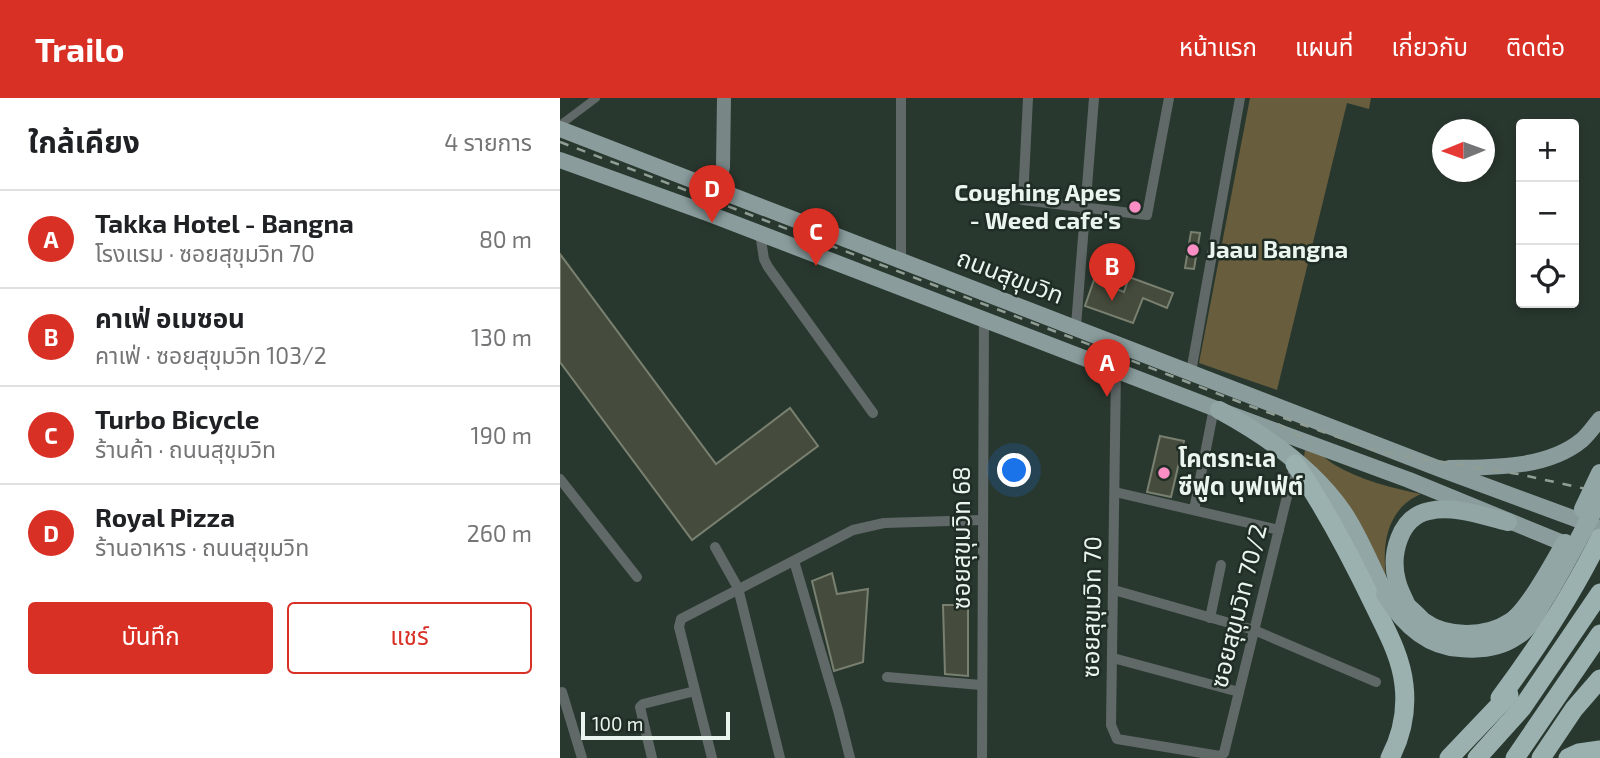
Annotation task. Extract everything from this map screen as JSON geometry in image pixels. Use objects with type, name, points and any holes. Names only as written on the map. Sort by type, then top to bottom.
[{"type":"highway","points":[[1212,407],[1262,435],[1318,482],[1344,515],[1395,611],[1409,626],[1435,642],[1453,648],[1473,649],[1519,636],[1531,622],[1563,570],[1600,498]]},
{"type":"highway","points":[[1295,464],[1333,521],[1395,650],[1404,683],[1405,714],[1390,758]]},
{"type":"highway","points":[[1508,522],[1452,510],[1428,511],[1411,518],[1400,535],[1395,560],[1397,582],[1407,606],[1425,622],[1447,631],[1473,635],[1511,622],[1542,580],[1571,533],[1600,472]]},
{"type":"highway","points":[[1441,758],[1500,698],[1543,640],[1579,580],[1600,538]]},
{"type":"highway","points":[[1449,758],[1509,695],[1533,663],[1600,557]]},
{"type":"highway","points":[[1477,758],[1522,708],[1600,593]]},
{"type":"highway","points":[[1485,758],[1523,715],[1600,609]]},
{"type":"highway","points":[[1515,758],[1600,634]]},
{"type":"highway","points":[[1541,758],[1574,709],[1600,679]]},
{"type":"highway","points":[[1569,758],[1579,753],[1600,750]]},
{"type":"main road","points":[[707,214],[718,189],[723,167],[724,98]]},
{"type":"main road","name":"ถนนสุขุมวิท","points":[[560,127],[1600,528]]},
{"type":"main road","name":"ถนนสุขุมวิท","points":[[560,161],[984,318],[1409,480],[1600,557]]},
{"type":"main road","points":[[984,318],[991,295]]},
{"type":"main road","points":[[1440,468],[1507,467],[1553,456],[1584,439],[1600,419]]},
{"type":"street","points":[[560,127],[596,98]]},
{"type":"street","points":[[901,98],[901,260]]},
{"type":"street","points":[[1028,98],[1023,200],[1147,215],[1168,98]]},
{"type":"street","points":[[1076,326],[1094,98]]},
{"type":"street","points":[[1191,372],[1240,98]]},
{"type":"street","points":[[760,233],[768,267],[873,413]]},
{"type":"street","name":"ซอยสุขุมวิท 68","points":[[982,758],[984,318]]},
{"type":"street","name":"ซอยสุขุมวิท 70","points":[[1116,370],[1111,725],[1117,739],[1220,756]]},
{"type":"street","points":[[1195,510],[1212,407]]},
{"type":"street","name":"ซอยสุขุมวิท 70/2","points":[[1220,756],[1224,753],[1295,464]]},
{"type":"street","points":[[560,479],[637,577]]},
{"type":"street","points":[[1115,492],[1279,530]]},
{"type":"street","points":[[712,758],[678,623],[738,588],[860,528],[884,523],[982,520]]},
{"type":"street","points":[[715,547],[738,588],[780,758]]},
{"type":"street","points":[[794,561],[850,758]]},
{"type":"street","points":[[1210,618],[1221,565]]},
{"type":"street","points":[[1114,590],[1254,630],[1376,682]]},
{"type":"street","points":[[1113,659],[1239,692]]},
{"type":"street","points":[[887,677],[981,685]]},
{"type":"street","points":[[652,758],[640,707],[695,691]]},
{"type":"street","points":[[562,692],[582,758]]},
{"type":"shaded area","points":[[1250,98],[1371,98],[1369,109],[1347,103],[1277,390],[1199,363]]},
{"type":"shaded area","points":[[1305,449],[1317,452],[1335,465],[1366,479],[1421,494],[1400,509],[1388,531],[1385,557],[1387,583],[1304,458]]},
{"type":"building","name":"Jaau Bangna","points":[[1191,232],[1200,233],[1194,269],[1185,268]]},
{"type":"building","points":[[560,254],[716,464],[790,408],[818,446],[692,540],[560,362]]},
{"type":"building","points":[[1129,277],[1173,293],[1167,308],[1143,298],[1133,323],[1085,306],[1094,280],[1124,292]]},
{"type":"building","name":"โคตรทะเล ซีฟูด บุฟเฟ่ต์","points":[[1160,436],[1184,441],[1171,497],[1147,492]]},
{"type":"building","points":[[832,573],[837,594],[868,589],[863,662],[834,671],[812,581]]},
{"type":"building","points":[[943,605],[968,605],[968,676],[945,674]]},
{"type":"railway","points":[[560,142],[1250,406],[1380,452],[1518,474],[1600,492]]},
{"type":"railway","points":[[1278,424],[1312,443]]},
{"type":"place","name":"Coughing Apes - Weed cafe's","points":[[1135,207]]},
{"type":"place","name":"Royal Pizza","points":[[712,223]]},
{"type":"place","name":"Jaau Bangna","points":[[1193,250]]},
{"type":"place","name":"Turbo Bicycle","points":[[816,266]]},
{"type":"place","name":"คาเฟ่ อเมซอน","points":[[1112,301]]},
{"type":"place","name":"Takka Hotel - Bangna","points":[[1107,397]]},
{"type":"place","name":"โคตรทะเล ซีฟูด บุฟเฟ่ต์","points":[[1164,473]]}]
